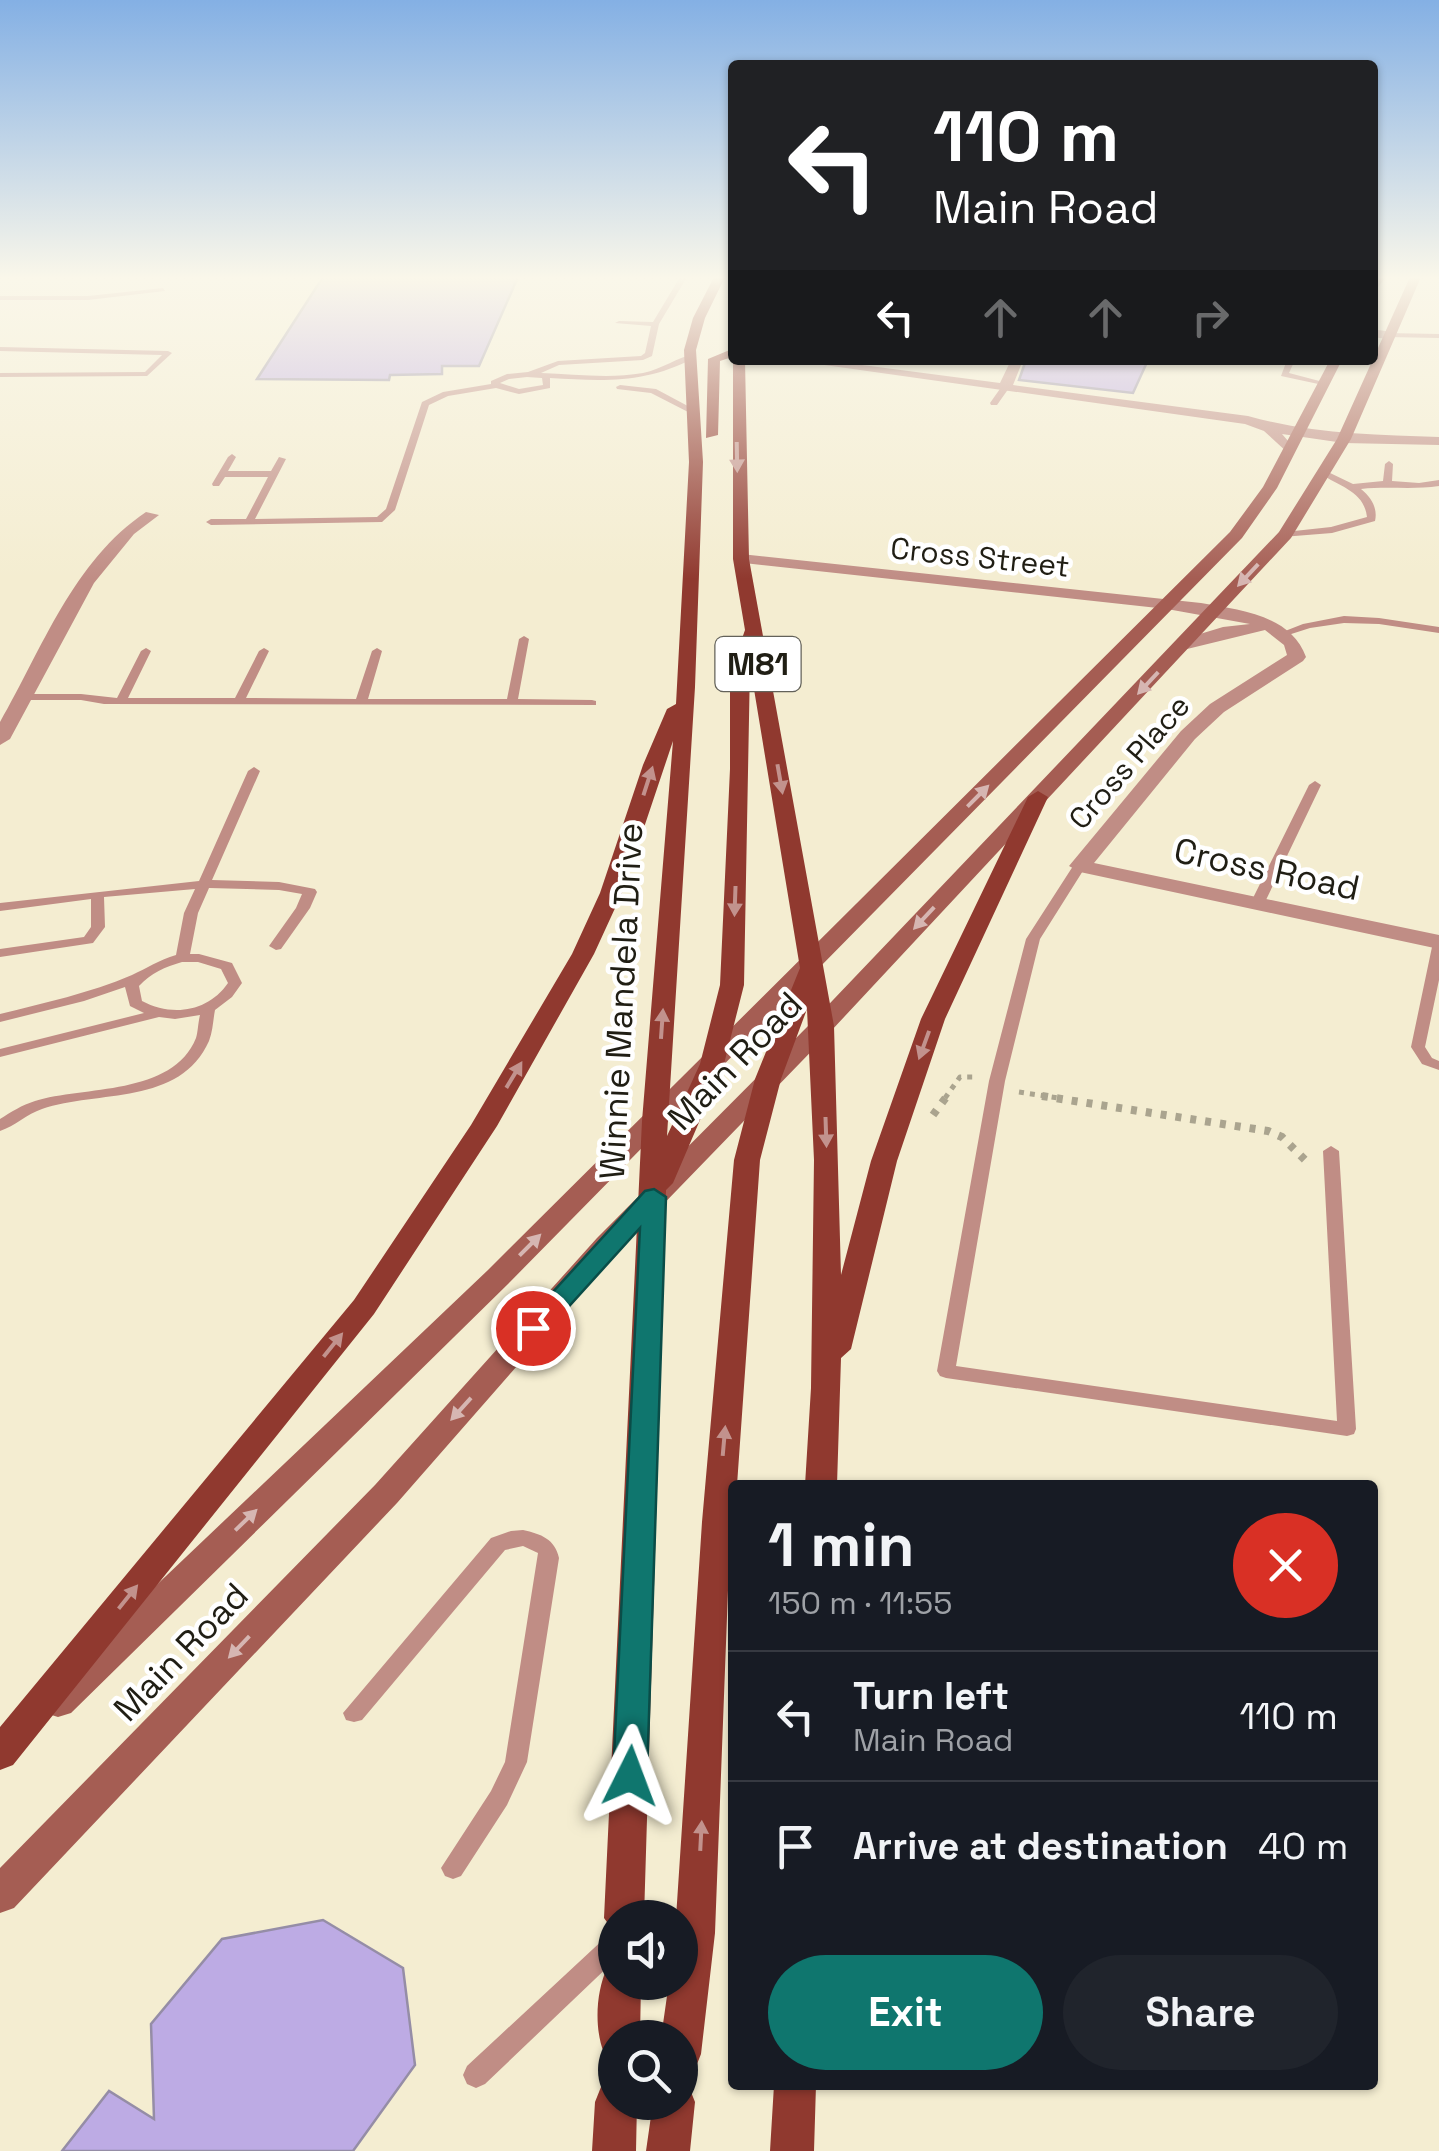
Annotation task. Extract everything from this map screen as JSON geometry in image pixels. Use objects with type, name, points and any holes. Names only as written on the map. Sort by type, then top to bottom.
[{"type":"main road","name":"Winnie Mandela Drive","points":[[625,1900],[656,1121],[686,687],[696,462],[693,377]]},
{"type":"main road","points":[[696,462],[710,454],[713,377]]},
{"type":"main road","name":"M81","points":[[739,377],[741,559],[822,1026],[826,1388],[821,1480]]},
{"type":"main road","name":"Main Road","points":[[0,1756],[656,1121],[1236,535],[1270,488],[1327,377]]},
{"type":"main road","name":"Main Road","points":[[0,1895],[386,1494],[654,1197],[822,1026],[1285,536],[1344,439],[1365,377]]},
{"type":"main road","points":[[654,1197],[712,1064],[732,986],[740,769],[739,674],[752,630]]},
{"type":"main road","points":[[0,1756],[364,1307],[484,1126],[549,1017],[597,924],[653,765],[686,687]]},
{"type":"main road","points":[[826,1388],[884,1161],[934,1020],[1038,797]]},
{"type":"main road","points":[[684,2020],[695,1933],[718,1522],[747,1160],[768,1079],[813,965]]},
{"type":"main road","points":[[792,2151],[794,2090]]},
{"type":"main road","points":[[614,2151],[615,2120]]},
{"type":"main road","points":[[668,2151],[672,2120]]},
{"type":"street","points":[[925,377],[1177,409],[1344,439],[1439,442]]},
{"type":"street","points":[[1005,388],[1010,377]]},
{"type":"street","points":[[1269,428],[1288,450]]},
{"type":"street","points":[[0,739],[100,561],[131,526],[151,514]]},
{"type":"street","name":"Cross Street","points":[[741,559],[1214,611]]},
{"type":"street","points":[[1214,611],[1281,631]]},
{"type":"street","name":"Cross Place","points":[[1080,866],[1188,734],[1216,708],[1296,657],[1297,651],[1281,631],[1223,632],[1184,645]]},
{"type":"street","name":"Cross Road","points":[[1080,866],[1258,902],[1439,945]]},
{"type":"lane","points":[[496,386],[495,380],[502,377]]},
{"type":"lane","points":[[542,388],[550,383],[546,377]]},
{"type":"lane","points":[[580,377],[639,377]]},
{"type":"lane","points":[[1299,377],[1324,383]]},
{"type":"lane","points":[[212,522],[361,522],[385,518],[425,404],[446,394],[496,386],[516,391],[640,388],[668,396],[695,412]]},
{"type":"lane","points":[[994,402],[1005,388]]},
{"type":"lane","points":[[216,484],[232,457]]},
{"type":"lane","points":[[249,522],[282,459]]},
{"type":"lane","points":[[1387,483],[1389,464]]},
{"type":"lane","points":[[222,474],[274,474]]},
{"type":"lane","points":[[1285,536],[1369,521],[1370,503],[1353,487],[1325,474]]},
{"type":"lane","points":[[1353,487],[1439,483]]},
{"type":"lane","points":[[1281,631],[1343,617],[1439,630]]},
{"type":"lane","points":[[512,702],[524,639]]},
{"type":"lane","points":[[120,701],[146,651]]},
{"type":"lane","points":[[239,702],[264,651]]},
{"type":"lane","points":[[361,702],[377,651]]},
{"type":"lane","points":[[23,702],[82,707],[104,701],[592,702]]},
{"type":"lane","points":[[182,958],[201,886],[254,771]]},
{"type":"lane","points":[[1258,902],[1314,785]]},
{"type":"lane","points":[[1080,866],[1033,939],[997,1081],[946,1371],[1347,1429],[1331,1150]]},
{"type":"lane","points":[[0,907],[201,886],[290,886],[310,892],[276,946]]},
{"type":"lane","points":[[0,953],[88,940],[98,927],[97,895]]},
{"type":"lane","points":[[1439,945],[1436,976],[1418,1048],[1427,1061],[1439,1066]]},
{"type":"lane","points":[[0,1052],[158,1014],[208,1008],[230,992],[234,974],[215,960],[182,958],[150,968],[132,986],[135,1003],[158,1014]]},
{"type":"lane","points":[[0,1018],[139,977]]},
{"type":"lane","points":[[0,1126],[36,1106],[114,1094],[166,1079],[201,1046],[208,1031],[208,1008]]},
{"type":"lane","points":[[354,1714],[498,1544],[509,1538],[524,1538],[547,1549],[549,1558],[516,1762],[499,1798],[453,1868]]},
{"type":"lane","points":[[476,2075],[598,1960]]},
{"type":"path","points":[[884,1161],[910,1152],[960,1077],[997,1081],[1012,1090],[1268,1132],[1296,1148],[1332,1195]]},
{"type":"building","points":[[258,377],[390,377],[389,380]]},
{"type":"building","points":[[1020,377],[1140,377],[1133,393]]},
{"type":"building","points":[[323,1920],[403,1968],[415,2065],[353,2151],[62,2151],[109,2091],[154,2119],[151,2024],[222,1939]]},
{"type":"route","points":[[533,1328],[654,1197],[630,1776]]}]
